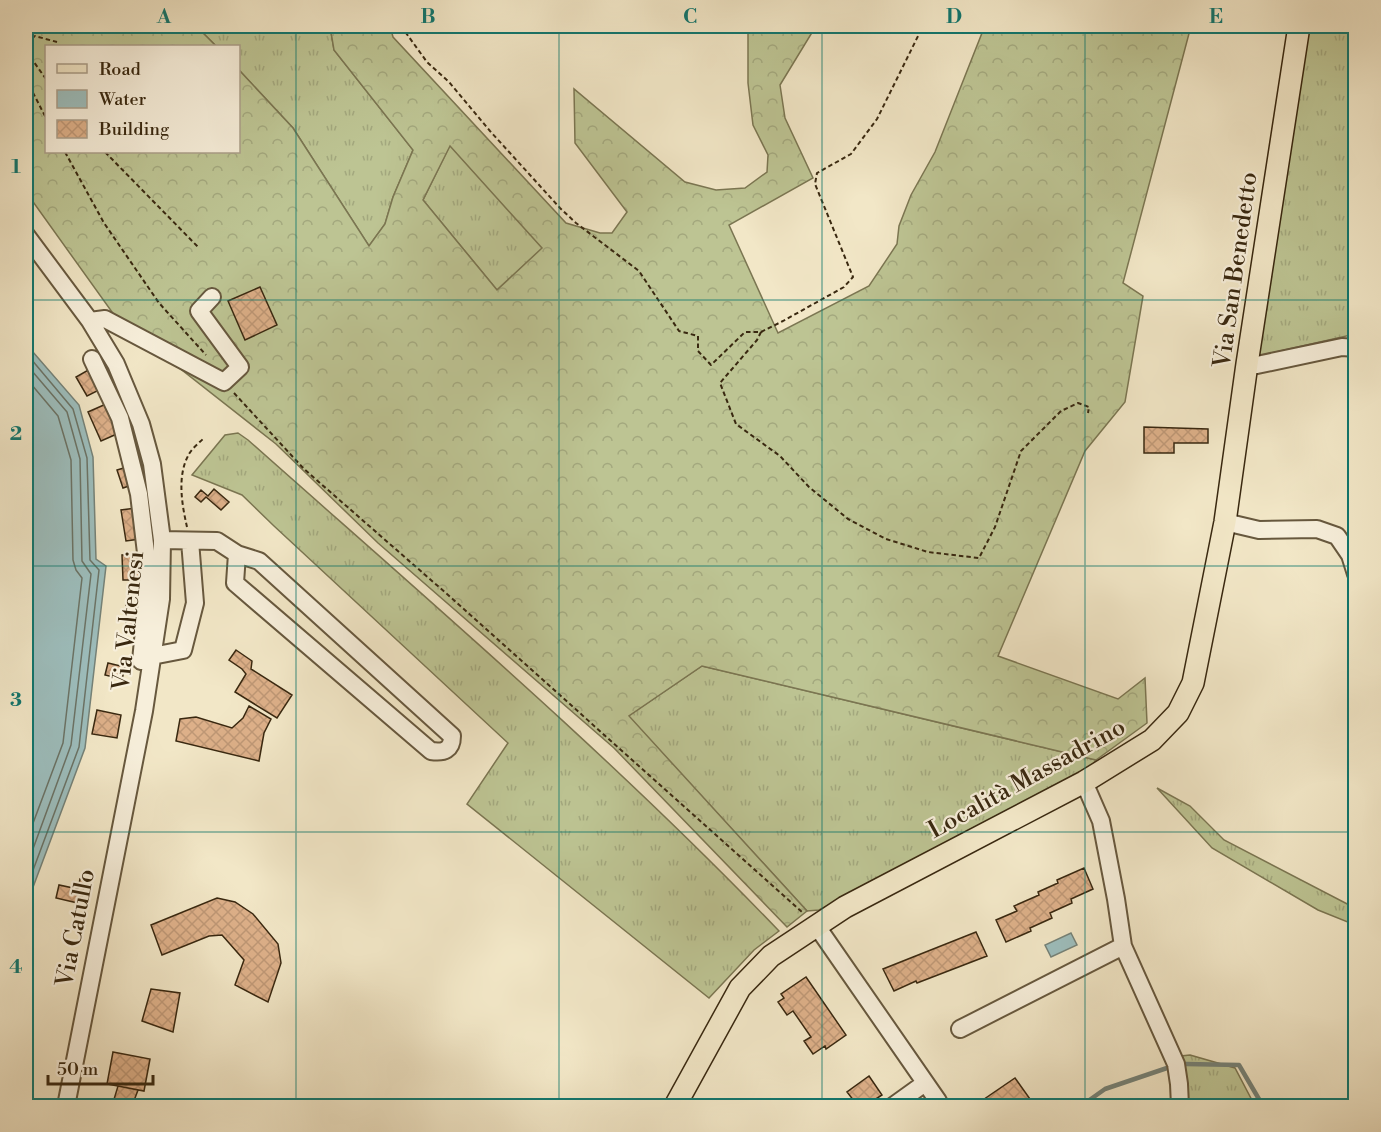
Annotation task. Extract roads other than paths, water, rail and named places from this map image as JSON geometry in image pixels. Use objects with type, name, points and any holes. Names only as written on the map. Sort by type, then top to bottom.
[{"type":"main road","name":"Via San Benedetto","points":[[1228,522],[1299,26]]},
{"type":"main road","name":"Località Massadrino","points":[[675,1107],[740,988],[771,956],[845,907],[1084,782],[1152,740],[1178,713],[1193,683],[1228,522]]},
{"type":"street","name":"Via Valtenesi","points":[[26,235],[90,321],[116,364],[141,424],[152,464],[162,540],[161,599],[152,656],[143,684],[134,760]]},
{"type":"street","points":[[90,321],[105,320],[224,382],[240,367],[199,311],[212,297]]},
{"type":"street","points":[[1252,365],[1342,347],[1356,348]]},
{"type":"street","points":[[92,359],[120,418],[140,494],[149,578],[143,684],[129,739]]},
{"type":"street","points":[[1228,522],[1259,530],[1317,529],[1337,537],[1350,555],[1356,574]]},
{"type":"street","points":[[162,540],[217,542],[237,554],[259,561],[452,736],[448,749],[441,753],[431,751],[235,583],[237,554]]},
{"type":"street","points":[[152,656],[183,650],[195,603],[190,541]]},
{"type":"street","name":"Via Catullo","points":[[66,1107],[134,760]]},
{"type":"street","points":[[1084,782],[1101,821],[1123,946],[1176,1064],[1180,1107]]},
{"type":"street","points":[[816,925],[938,1101]]},
{"type":"street","points":[[960,1029],[1123,946]]},
{"type":"street","points":[[893,1107],[925,1083]]},
{"type":"water","points":[[26,344],[79,405],[93,457],[96,559],[106,566],[85,748],[26,906]]},
{"type":"water","points":[[1071,933],[1077,945],[1051,957],[1045,945]]},
{"type":"waterway","points":[[1186,1064],[1239,1065],[1263,1106]]},
{"type":"waterway","points":[[1081,1106],[1105,1089],[1167,1068]]}]
